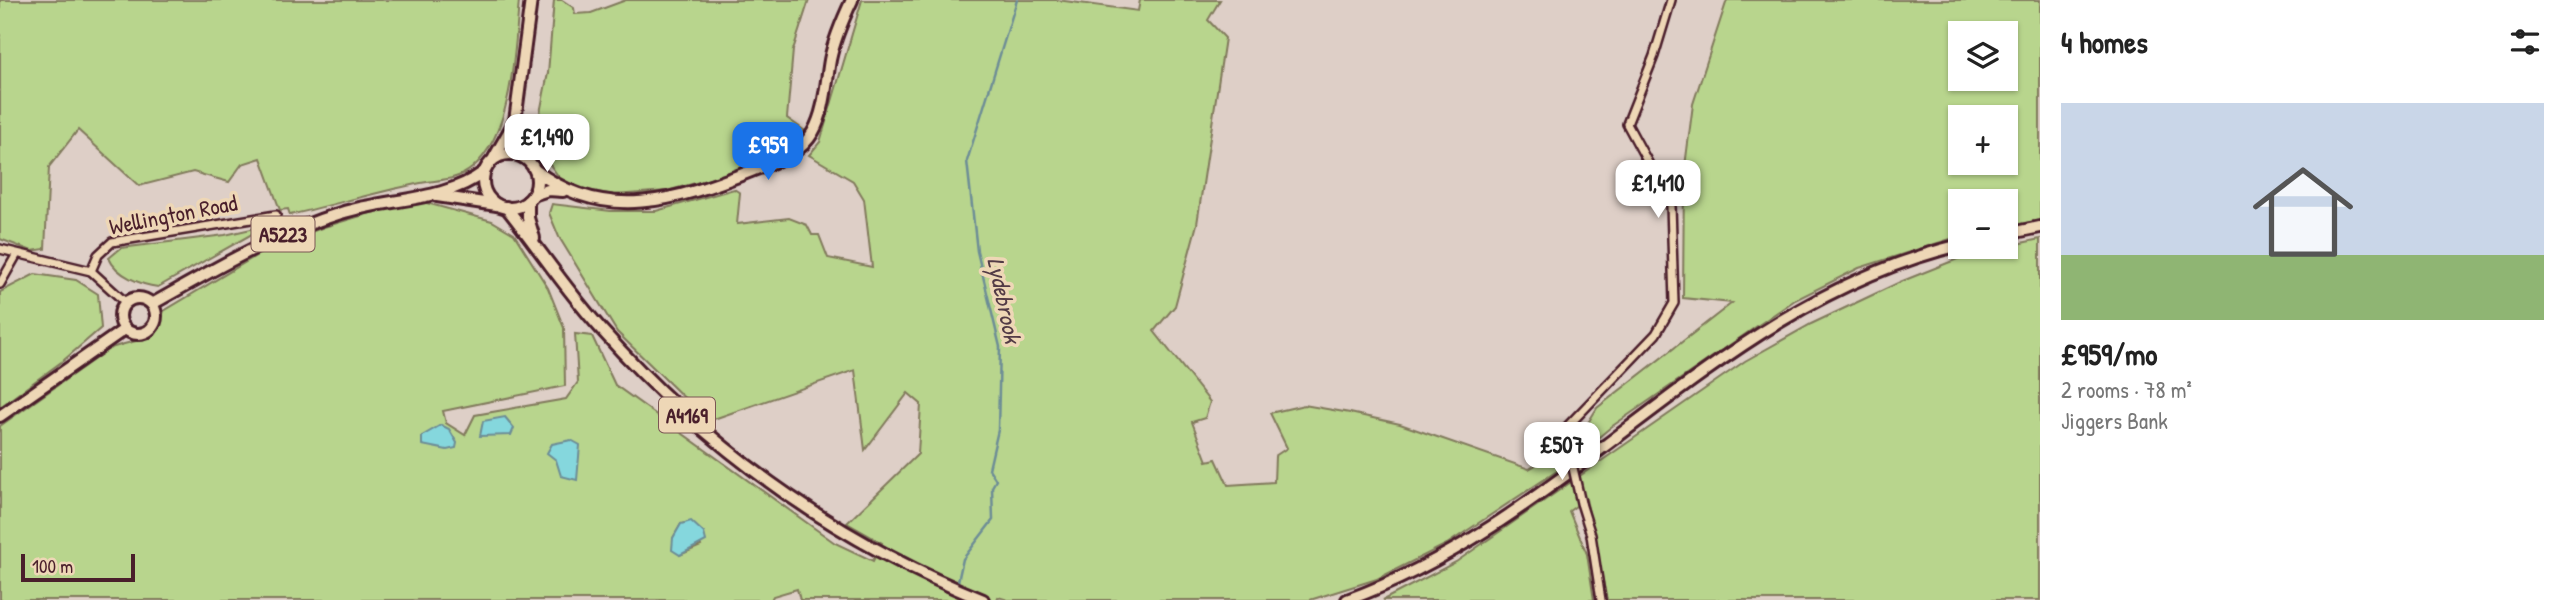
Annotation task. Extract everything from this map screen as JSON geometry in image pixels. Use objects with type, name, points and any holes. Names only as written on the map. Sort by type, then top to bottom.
[{"type":"main road","points":[[531,0],[515,121],[525,158],[535,170],[566,191]]},
{"type":"main road","points":[[515,121],[484,172],[487,195],[503,206],[548,190],[566,191],[606,201],[637,203],[671,199],[789,156],[814,131],[834,47],[852,0]]},
{"type":"main road","points":[[492,160],[508,154],[525,158]]},
{"type":"main road","points":[[530,198],[536,187],[535,170]]},
{"type":"main road","name":"A5223","points":[[152,304],[234,257],[289,231],[379,203],[427,196],[465,184],[484,172]]},
{"type":"main road","name":"A5223","points":[[427,196],[503,206]]},
{"type":"main road","name":"A4169","points":[[530,198],[528,218],[534,240]]},
{"type":"main road","name":"A4169","points":[[503,206],[534,240],[550,267],[601,329],[708,434],[777,489],[876,550],[930,578],[983,600]]},
{"type":"main road","points":[[2018,232],[2040,227]]},
{"type":"main road","points":[[1346,600],[1437,562],[1503,521],[1667,397],[1783,317],[1897,265],[1948,249]]},
{"type":"main road","points":[[142,298],[152,304],[156,315],[152,327],[142,334],[125,329],[119,318],[125,302],[142,298]]},
{"type":"main road","points":[[0,416],[125,329]]},
{"type":"street","points":[[1601,600],[1591,535],[1563,431],[1656,334],[1674,303],[1671,205],[1627,124],[1654,56],[1671,0]]},
{"type":"street","name":"Wellington Road","points":[[90,271],[98,255],[112,242],[276,215]]},
{"type":"street","points":[[0,249],[90,271],[125,302]]},
{"type":"street","points":[[0,284],[11,269],[17,254]]},
{"type":"green space","points":[[0,0],[519,0],[513,66],[504,113],[486,153],[466,173],[290,215],[288,209],[280,210],[261,158],[242,164],[229,182],[193,172],[139,186],[78,130],[49,167],[45,249],[32,251],[0,239]]},
{"type":"green space","points":[[554,0],[562,0],[574,8],[575,14],[591,13],[626,0],[809,0],[793,50],[787,118],[805,131],[789,148],[735,172],[667,191],[614,195],[577,188],[559,177],[534,143],[548,73]]},
{"type":"green space","points":[[862,0],[1057,0],[1138,11],[1140,0],[1220,0],[1208,20],[1225,38],[1197,224],[1175,306],[1154,331],[1210,402],[1205,418],[1192,422],[1207,461],[1216,459],[1228,485],[1274,482],[1275,456],[1287,448],[1270,413],[1304,405],[1400,424],[1529,469],[1577,441],[1597,408],[1732,303],[1683,298],[1684,174],[1693,104],[1727,0],[2040,0],[2040,220],[2018,225],[2018,189],[1948,189],[1948,240],[1859,268],[1795,300],[1611,427],[1563,467],[1447,544],[1377,579],[1310,600],[1008,600],[998,597],[997,600],[800,600],[797,589],[773,596],[771,600],[0,600],[0,426],[109,349],[156,334],[164,311],[269,248],[377,211],[423,202],[492,221],[514,234],[548,288],[564,328],[565,386],[443,411],[446,423],[465,435],[475,415],[566,399],[578,382],[575,334],[592,336],[615,385],[835,543],[873,561],[882,543],[847,523],[918,454],[921,404],[908,393],[865,450],[855,370],[708,421],[617,332],[559,237],[549,213],[552,204],[611,211],[656,211],[734,189],[740,193],[737,224],[789,218],[807,225],[812,235],[819,235],[828,258],[872,267],[864,199],[853,181],[809,155],[820,142]],"holes":[[[691,522],[701,546],[680,555],[673,538],[681,524]]]},
{"type":"green space","points":[[268,225],[158,287],[130,278],[117,269],[109,258],[121,248],[225,235]]},
{"type":"green space","points":[[2040,239],[2040,600],[1607,600],[1586,499],[1569,511],[1587,554],[1594,600],[1383,600],[1456,562],[1745,361],[1811,324],[1900,282],[1958,259],[2018,259],[2018,244]]},
{"type":"green space","points":[[35,274],[76,280],[98,294],[101,328],[64,360],[0,407],[0,292]]},
{"type":"water","points":[[505,417],[514,428],[511,435],[480,436],[483,421]]},
{"type":"water","points":[[441,425],[449,429],[457,443],[456,448],[447,450],[422,445],[422,436]]},
{"type":"water","points":[[571,440],[580,445],[577,480],[561,476],[556,460],[547,453],[552,444]]},
{"type":"water","points":[[691,521],[704,533],[706,541],[680,555],[672,550],[673,538],[681,524]]},
{"type":"waterway","name":"Lydebrook","points":[[957,586],[963,559],[993,520],[992,487],[996,480],[989,469],[998,430],[1000,347],[977,251],[967,161],[1017,0]]}]
